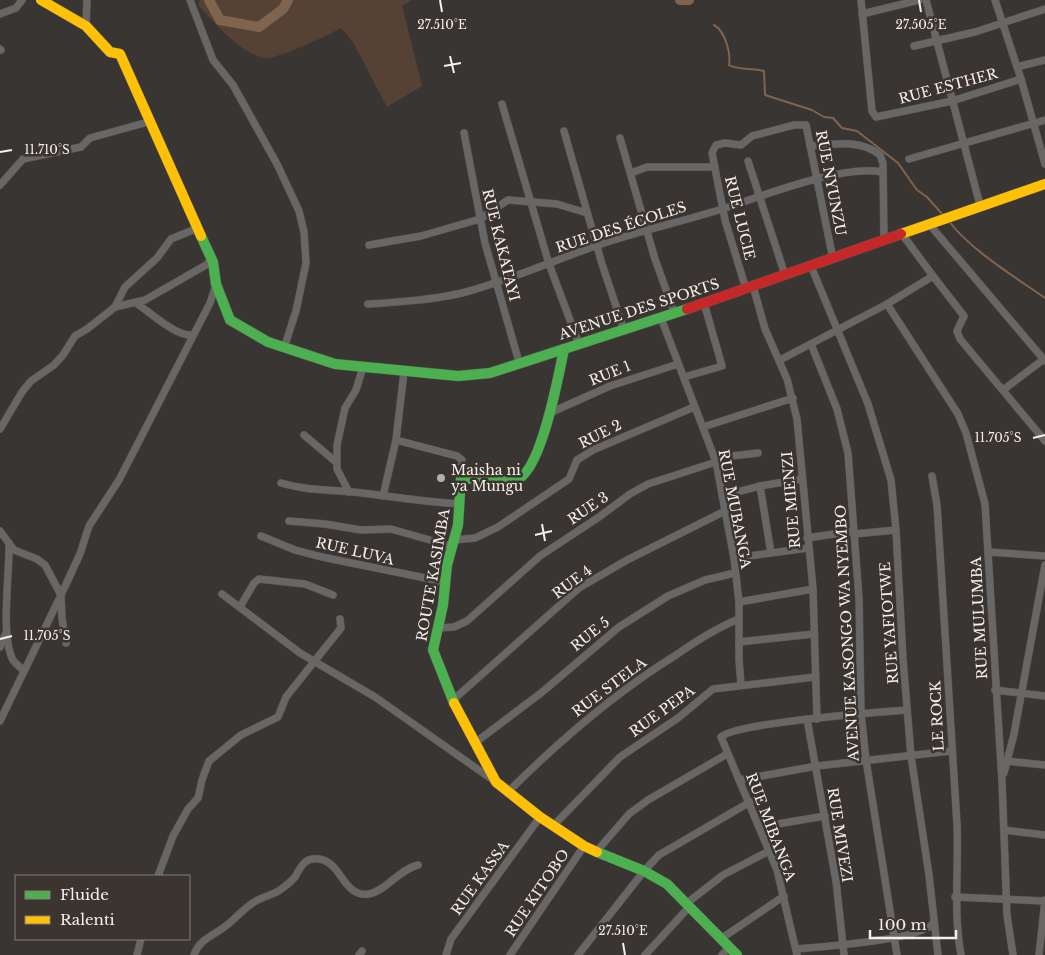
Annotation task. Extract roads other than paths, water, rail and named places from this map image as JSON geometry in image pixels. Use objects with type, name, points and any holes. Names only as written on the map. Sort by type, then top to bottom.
[{"type":"street","points":[[0,14],[16,8],[22,0]]},
{"type":"street","name":"AVENUE DES SPORTS","points":[[41,0],[86,26],[108,50],[120,54],[148,122],[211,259],[216,284],[232,323],[284,348],[335,364],[458,376],[490,373],[519,362],[661,318],[980,205]]},
{"type":"street","points":[[86,26],[87,0]]},
{"type":"street","points":[[190,0],[213,60],[233,85],[277,164],[299,211],[304,232],[306,263],[296,311],[284,348]]},
{"type":"street","points":[[861,0],[862,14],[919,0]]},
{"type":"street","points":[[926,0],[980,205],[1045,184]]},
{"type":"street","points":[[994,0],[1021,79],[1045,164]]},
{"type":"street","points":[[914,46],[937,42],[1003,24],[1045,9]]},
{"type":"street","name":"RUE ESTHER","points":[[862,14],[872,111],[876,117],[952,101],[1021,79]]},
{"type":"street","points":[[1017,67],[1045,60]]},
{"type":"street","points":[[502,104],[549,264],[579,344]]},
{"type":"street","points":[[909,159],[1045,120]]},
{"type":"street","points":[[0,185],[23,159],[81,147],[90,138],[148,122]]},
{"type":"street","name":"RUE NYUNZU","points":[[712,153],[716,145],[725,143],[743,145],[749,137],[794,125],[806,125],[833,258]]},
{"type":"street","points":[[564,131],[587,213],[624,330]]},
{"type":"street","name":"RUE KAKATAYI","points":[[464,133],[480,219],[519,362]]},
{"type":"street","points":[[620,138],[646,230],[674,312]]},
{"type":"street","points":[[810,146],[844,143],[874,150],[882,158],[884,240]]},
{"type":"street","name":"RUE LUCIE","points":[[712,153],[723,209],[750,287]]},
{"type":"street","points":[[748,161],[785,275]]},
{"type":"street","points":[[631,173],[647,167],[715,167]]},
{"type":"street","name":"RUE DES ÉCOLES","points":[[368,304],[420,300],[462,293],[597,246],[646,230],[723,209],[758,196],[816,180],[863,170],[882,172]]},
{"type":"street","points":[[369,245],[421,236],[480,219],[503,201],[518,200],[532,204],[557,204],[587,213]]},
{"type":"street","points":[[929,224],[1044,360],[1003,390]]},
{"type":"street","points":[[0,429],[22,392],[31,381],[54,365],[64,355],[71,339],[115,307],[125,287],[157,258],[171,239],[198,228]]},
{"type":"street","points":[[902,234],[964,316],[957,331],[960,339],[1045,441]]},
{"type":"street","points":[[115,307],[136,303],[174,284],[206,265],[211,259]]},
{"type":"street","name":"RUE YAFIOTWE","points":[[811,266],[868,404],[887,465],[896,530],[911,756],[930,884],[938,955]]},
{"type":"street","points":[[780,360],[887,304],[933,276]]},
{"type":"street","points":[[0,721],[80,554],[90,526],[119,480],[210,303],[216,284]]},
{"type":"street","name":"RUE MIENZI","points":[[750,287],[765,329],[780,360],[793,398],[797,419],[813,589],[817,718]]},
{"type":"street","points":[[136,303],[177,331],[184,335],[192,335]]},
{"type":"street","points":[[684,377],[722,366],[704,303]]},
{"type":"street","name":"RUE MULUMBA","points":[[887,304],[958,414],[966,433],[985,504],[1007,897],[1013,955]]},
{"type":"street","name":"RUE MUBANGA","points":[[661,318],[716,462],[734,558],[739,602],[738,642],[741,684]]},
{"type":"street","name":"AVENUE KASONGO WA NYEMBO","points":[[811,344],[837,409],[848,453],[859,598],[861,714],[866,760],[897,955]]},
{"type":"street","points":[[462,478],[515,480],[522,477],[528,471],[552,412],[564,349]]},
{"type":"street","name":"RUE 1","points":[[552,412],[610,386],[678,364]]},
{"type":"street","points":[[336,462],[337,444],[345,408],[356,390],[363,367]]},
{"type":"street","points":[[384,496],[396,440],[404,372]]},
{"type":"street","points":[[703,427],[793,398]]},
{"type":"street","name":"RUE 2","points":[[289,521],[361,530],[391,529],[452,543],[475,538],[498,527],[569,479],[577,460],[593,450],[694,407]]},
{"type":"street","points":[[304,435],[336,462],[349,492]]},
{"type":"street","name":"ROUTE KASIMBA","points":[[396,440],[457,456],[462,460],[458,525],[452,543],[433,650],[453,700],[496,782]]},
{"type":"street","name":"RUE 3","points":[[438,628],[454,627],[466,621],[540,556],[630,494],[648,484],[716,462],[723,457],[758,452]]},
{"type":"street","name":"LE ROCK","points":[[932,476],[937,505],[958,855],[955,897],[961,955]]},
{"type":"street","points":[[722,496],[760,486],[802,479]]},
{"type":"street","points":[[281,483],[309,491],[349,492],[412,501],[460,504]]},
{"type":"street","points":[[760,486],[772,553]]},
{"type":"street","name":"RUE 4","points":[[453,700],[579,588],[626,560],[725,511]]},
{"type":"street","points":[[807,538],[896,530]]},
{"type":"street","points":[[0,531],[19,553],[37,559],[45,565],[61,595],[66,643]]},
{"type":"street","name":"RUE LUVA","points":[[261,536],[296,550],[322,557],[445,582]]},
{"type":"street","points":[[8,542],[5,588],[6,633],[12,660],[24,671]]},
{"type":"street","points":[[734,558],[808,548]]},
{"type":"street","points":[[988,552],[1045,556]]},
{"type":"street","points":[[1002,781],[1045,565]]},
{"type":"street","name":"RUE 5","points":[[476,742],[541,694],[618,627],[668,596],[705,580],[735,573]]},
{"type":"street","points":[[240,607],[254,583],[259,579],[300,583],[333,595]]},
{"type":"street","points":[[739,602],[813,589]]},
{"type":"street","name":"ROUTE KASIMBA","points":[[222,594],[314,662],[375,697],[496,782],[507,793],[553,826],[584,846],[644,870],[667,884],[722,938],[726,951],[737,955]]},
{"type":"street","points":[[158,875],[172,836],[188,809],[198,798],[209,761],[241,735],[278,716],[286,698],[342,628],[340,619]]},
{"type":"street","name":"RUE STELA","points":[[507,793],[553,747],[616,694],[721,626],[739,619]]},
{"type":"street","points":[[0,647],[6,633]]},
{"type":"street","points":[[738,642],[814,634]]},
{"type":"street","name":"RUE PEPA","points":[[553,826],[620,757],[678,718],[713,689],[815,676]]},
{"type":"street","points":[[995,690],[1045,696]]},
{"type":"street","points":[[807,719],[907,710]]},
{"type":"street","name":"RUE MIBANGA","points":[[797,952],[784,896],[769,851],[750,802],[721,740],[722,735],[732,732],[807,719]]},
{"type":"street","name":"RUE MIVEZI","points":[[807,719],[817,766],[836,881],[844,955]]},
{"type":"street","points":[[739,780],[817,766],[951,751]]},
{"type":"street","points":[[596,852],[629,814],[648,800],[727,754]]},
{"type":"street","points":[[1007,761],[1045,765]]},
{"type":"street","points":[[578,955],[644,870],[669,849],[750,802]]},
{"type":"street","points":[[760,827],[825,816]]},
{"type":"street","name":"RUE KASSA","points":[[446,955],[451,939],[540,817]]},
{"type":"street","points":[[1004,830],[1045,835]]},
{"type":"street","name":"RUE KITOBO","points":[[510,955],[584,846]]},
{"type":"street","points":[[645,955],[688,904],[723,875],[769,851]]},
{"type":"street","points":[[194,955],[197,948],[208,937],[223,928],[256,901],[273,895],[290,882],[302,863],[310,859],[319,858],[330,864],[352,890],[359,894],[373,893],[399,872],[418,865]]},
{"type":"street","points":[[722,938],[784,896]]},
{"type":"street","points":[[955,897],[1007,897],[1045,900],[1039,955]]},
{"type":"street","points":[[797,952],[895,938],[928,929],[933,923]]},
{"type":"street","points":[[137,955],[142,940]]},
{"type":"waterway","points":[[209,0],[220,20],[259,27],[283,9],[288,0]]},
{"type":"waterway","points":[[680,0],[689,0]]},
{"type":"waterway","points":[[714,25],[724,37],[729,55],[729,65],[736,68],[764,71],[765,95],[812,110],[824,117],[833,118],[842,128],[857,131],[898,163],[917,190],[927,197],[943,215]]},
{"type":"waterway","points":[[948,220],[980,252],[1045,298]]},
{"type":"place","name":"Maisha ni ya Mungu","points":[[441,478]]}]
